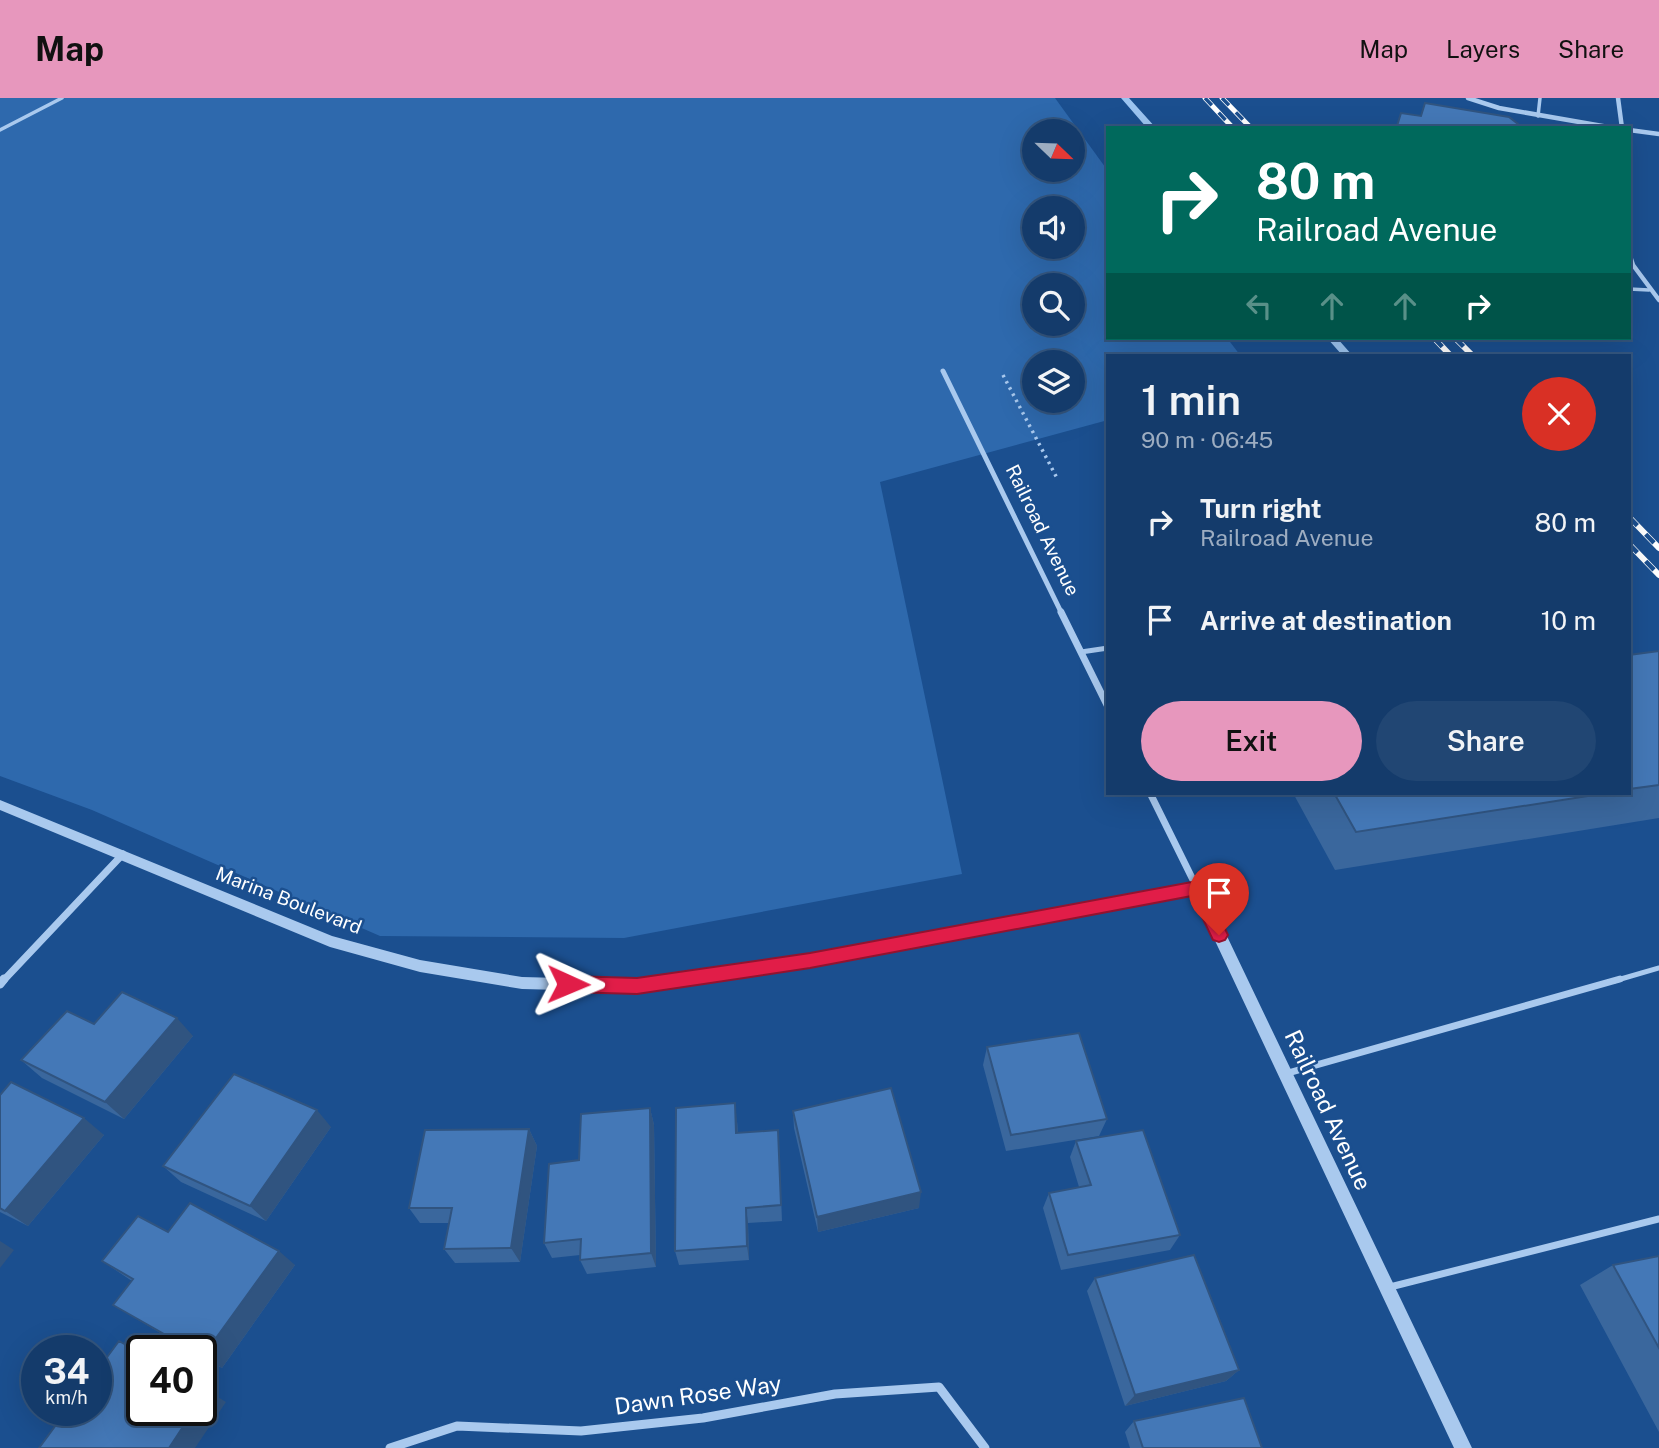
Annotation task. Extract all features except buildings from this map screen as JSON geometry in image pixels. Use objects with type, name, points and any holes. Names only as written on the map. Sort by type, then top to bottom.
[{"type":"street","points":[[1468,98],[1499,108],[1601,126]]},
{"type":"street","points":[[1618,98],[1622,126]]},
{"type":"street","points":[[1631,130],[1659,134]]},
{"type":"street","points":[[1631,259],[1649,290],[1659,300]]},
{"type":"street","name":"Railroad Avenue","points":[[943,371],[1106,703]]},
{"type":"street","name":"Railroad Avenue","points":[[1151,795],[1464,1448]]},
{"type":"street","name":"Marina Boulevard","points":[[0,805],[330,940],[420,966],[522,983],[637,986],[810,961],[1197,888]]},
{"type":"street","points":[[0,984],[123,854]]},
{"type":"street","name":"Dawn Rose Way","points":[[390,1448],[457,1426],[580,1430],[703,1419],[835,1394],[939,1387],[985,1448]]},
{"type":"lane","points":[[0,130],[62,98]]},
{"type":"lane","points":[[1538,116],[1540,98]]},
{"type":"lane","points":[[1631,289],[1649,290]]},
{"type":"lane","points":[[1081,652],[1106,648]]},
{"type":"lane","points":[[1285,1074],[1415,1040],[1659,968]]},
{"type":"lane","points":[[1387,1288],[1659,1219]]},
{"type":"path","points":[[1003,375],[1058,480]]},
{"type":"shaded area","points":[[0,98],[1055,98],[1070,119],[1022,119],[1022,182],[1085,182],[1085,139],[1106,168],[1106,340],[1229,340],[1239,354],[1106,354],[1106,421],[880,482],[962,874],[624,938],[380,936],[92,810],[0,776]]},
{"type":"waterway","points":[[1125,98],[1150,126]]},
{"type":"waterway","points":[[1334,340],[1346,354]]},
{"type":"railway","points":[[1205,98],[1231,126]]},
{"type":"railway","points":[[1222,98],[1249,126]]},
{"type":"railway","points":[[1436,340],[1449,354]]},
{"type":"railway","points":[[1457,340],[1471,354]]},
{"type":"railway","points":[[1631,519],[1659,548]]},
{"type":"railway","points":[[1631,546],[1659,575]]},
{"type":"route","points":[[568,984],[637,986],[810,961],[1197,888],[1219,935]]}]
